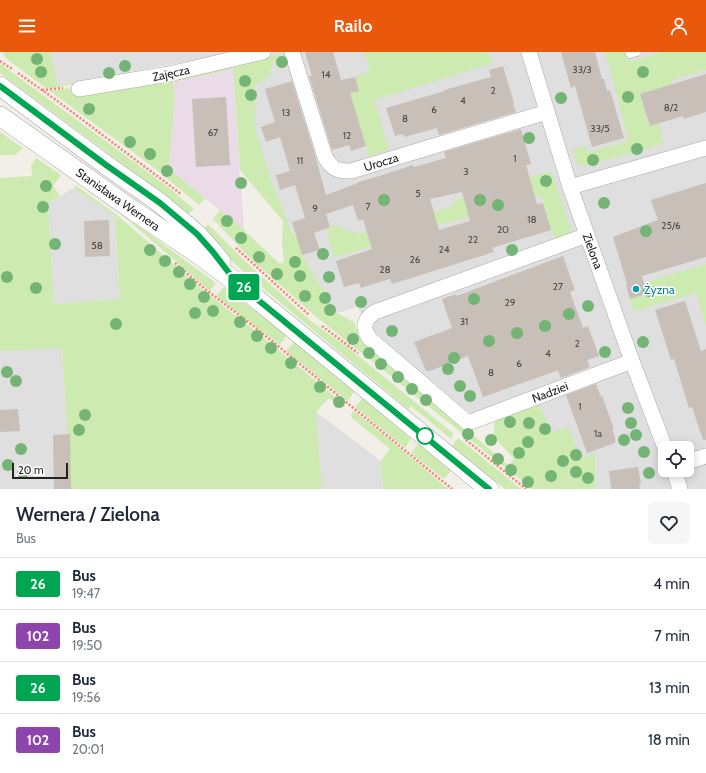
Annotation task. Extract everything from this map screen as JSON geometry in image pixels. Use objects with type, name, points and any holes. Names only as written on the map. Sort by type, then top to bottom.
[{"type":"street","name":"Zajęcza","points":[[78,89],[169,74],[263,52]]},
{"type":"street","name":"Urocza","points":[[292,52],[325,157],[329,164],[335,169],[342,171],[352,171],[547,112]]},
{"type":"street","name":"Zielona","points":[[529,52],[570,187],[632,362],[663,441]]},
{"type":"street","name":"Stanisława Wernera","points":[[0,86],[106,165],[160,203],[197,234],[236,282]]},
{"type":"street","name":"Stanisława Wernera","points":[[0,116],[236,282],[489,489]]},
{"type":"street","points":[[570,187],[706,148]]},
{"type":"street","name":"Nadziei","points":[[587,235],[374,312],[365,321],[364,327],[366,333],[370,339],[468,424],[632,362]]},
{"type":"street","points":[[694,460],[706,456]]},
{"type":"street","points":[[676,477],[680,489]]},
{"type":"path","points":[[0,61],[42,90],[182,195]]},
{"type":"path","points":[[42,90],[68,88],[78,89]]},
{"type":"path","points":[[235,247],[313,318]]},
{"type":"path","points":[[174,263],[452,489]]},
{"type":"path","points":[[318,322],[360,354]]},
{"type":"path","points":[[464,438],[526,489]]},
{"type":"shaded area","points":[[50,52],[706,52],[706,489],[596,489],[595,454],[535,475],[494,434],[495,421],[468,412],[374,334],[357,307],[337,313],[302,255],[297,237],[240,170],[233,69],[235,53],[56,85]]},
{"type":"shaded area","points":[[233,69],[244,230],[169,169],[175,96],[173,82]]},
{"type":"shaded area","points":[[74,188],[115,216],[120,299],[54,304],[48,203]]},
{"type":"shaded area","points":[[62,347],[71,489],[0,489],[0,351]]},
{"type":"shaded area","points":[[316,412],[381,461],[383,489],[322,489]]},
{"type":"green space","points":[[2,52],[50,52],[57,85],[130,72],[130,74],[47,89],[8,60]]},
{"type":"green space","points":[[364,52],[486,52],[494,63],[374,100],[389,150],[369,156],[356,115],[327,100],[359,91],[355,77],[370,71]]},
{"type":"green space","points":[[605,52],[627,52],[630,62],[662,52],[706,52],[706,70],[672,80],[673,84],[640,94],[649,125],[658,123],[664,144],[585,166],[576,163],[572,150],[586,146],[588,152],[629,141]]},
{"type":"green space","points":[[287,54],[286,58],[274,61],[268,78],[255,84],[255,128],[270,177],[291,231],[297,237],[302,255],[337,313],[354,322],[362,342],[377,353],[508,465],[514,459],[493,436],[495,421],[539,404],[552,433],[568,427],[581,458],[595,453],[596,489],[532,489],[314,315],[249,257],[213,219],[220,210],[280,264],[284,261],[282,243],[283,221],[240,170],[233,69],[173,82],[175,96],[169,169],[205,198],[199,205],[153,167],[50,91],[68,88],[81,96],[100,91],[168,83],[192,75]]},
{"type":"green space","points":[[0,65],[168,187],[194,209],[187,215],[151,185],[0,73]]},
{"type":"green space","points":[[0,132],[23,148],[15,155],[0,155]]},
{"type":"green space","points":[[36,158],[61,175],[53,186],[60,196],[48,203],[54,304],[120,299],[115,216],[74,188],[75,185],[117,215],[202,289],[345,405],[342,408],[329,398],[316,412],[322,489],[71,489],[62,348],[0,351],[0,178],[32,176],[31,166]]},
{"type":"green space","points":[[551,171],[572,232],[555,238],[551,230],[540,194],[334,258],[326,228],[335,225],[359,234],[448,208],[458,199]]},
{"type":"green space","points":[[121,214],[216,283],[210,291]]},
{"type":"green space","points":[[208,224],[245,261],[305,316],[345,345],[454,434],[451,439],[411,406],[408,409],[247,275],[202,231]]},
{"type":"green space","points":[[706,264],[706,326],[696,293],[634,311],[630,299],[647,294],[643,283]]},
{"type":"green space","points":[[224,287],[286,335],[280,345],[216,296]]},
{"type":"green space","points":[[294,342],[354,392],[348,401],[286,351]]},
{"type":"green space","points":[[363,398],[411,439],[405,448],[355,407]]},
{"type":"green space","points":[[354,411],[448,489],[383,489],[381,461],[390,449],[351,417],[351,414]]},
{"type":"green space","points":[[458,438],[521,489],[505,489],[452,446]]},
{"type":"green space","points":[[418,444],[451,471],[444,479],[411,453]]},
{"type":"building","points":[[305,52],[333,52],[341,80],[355,77],[359,91],[350,93],[366,146],[351,151],[349,145],[332,150],[309,76],[312,76]]},
{"type":"building","points":[[561,52],[595,52],[602,79],[604,79],[607,91],[610,90],[624,138],[592,147],[575,86],[571,88]]},
{"type":"building","points":[[503,66],[516,112],[439,135],[437,128],[404,137],[403,134],[395,136],[386,108],[491,77],[489,70]]},
{"type":"building","points":[[706,74],[706,112],[684,119],[683,116],[650,126],[640,94]]},
{"type":"building","points":[[292,81],[326,195],[358,182],[413,165],[414,167],[446,158],[444,152],[521,129],[531,164],[526,165],[537,204],[543,203],[551,230],[492,248],[494,252],[392,284],[390,279],[361,288],[359,283],[344,287],[336,261],[372,249],[363,219],[358,221],[353,205],[326,214],[330,227],[314,233],[320,250],[302,255],[292,222],[305,218],[295,185],[280,190],[276,175],[290,171],[280,137],[266,142],[261,127],[275,122],[265,89]],"holes":[[[462,192],[470,221],[439,230],[430,199]]]},
{"type":"building","points":[[226,97],[230,165],[196,167],[192,99]]},
{"type":"building","points":[[706,183],[706,257],[642,276],[647,294],[630,299],[613,237],[658,220],[651,200]]},
{"type":"building","points":[[109,220],[110,256],[85,257],[84,221]]},
{"type":"building","points":[[563,256],[575,290],[570,292],[583,328],[588,326],[599,356],[587,360],[590,367],[561,378],[558,370],[483,397],[468,356],[430,371],[426,371],[414,342],[452,328],[442,299],[456,294],[457,296]]},
{"type":"building","points":[[685,301],[701,351],[706,349],[706,440],[703,440],[692,407],[689,408],[674,359],[671,360],[655,310]]},
{"type":"building","points":[[596,384],[614,429],[612,429],[615,437],[615,443],[587,453],[566,395]]},
{"type":"building","points":[[18,409],[20,431],[0,432],[0,410]]},
{"type":"building","points":[[70,434],[71,489],[54,489],[53,435]]},
{"type":"building","points":[[638,467],[641,484],[639,484],[640,489],[611,489],[609,471]]},
{"type":"bus line","name":"26","points":[[0,86],[106,165],[160,203],[197,234],[236,282],[489,489]]},
{"type":"place","name":"Żyzna","points":[[636,289]]}]
